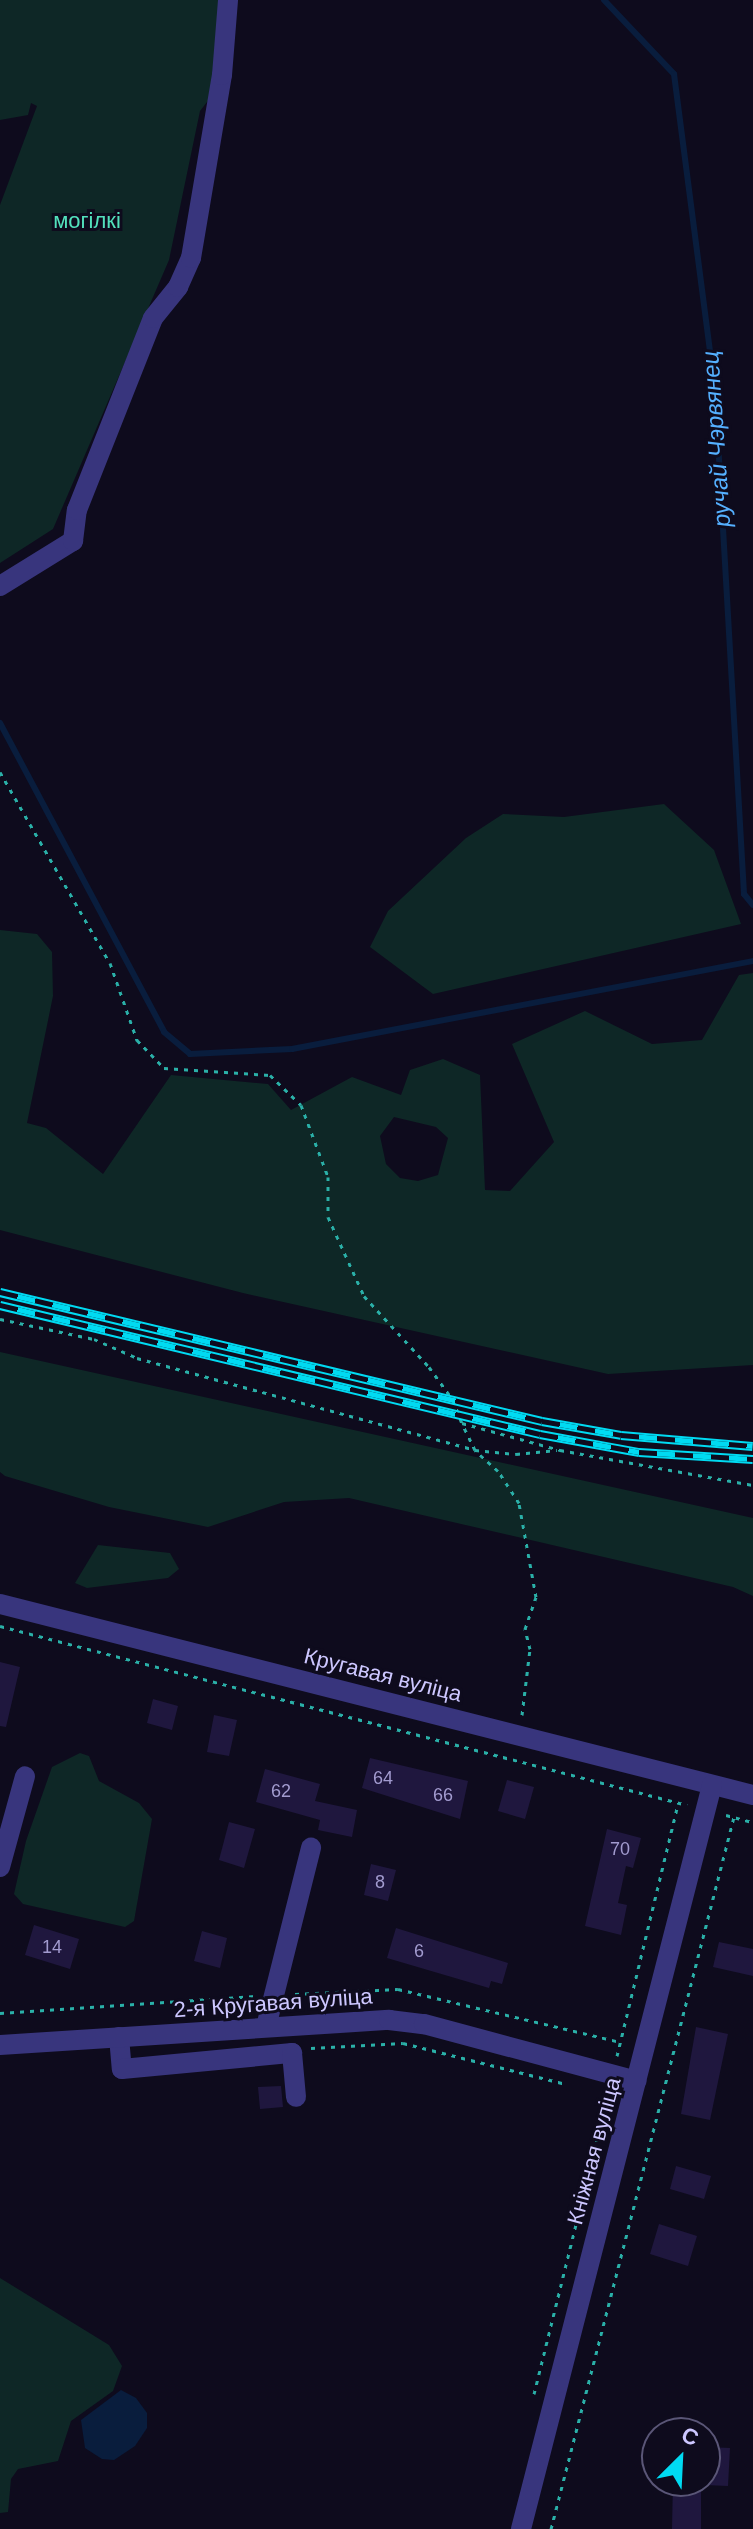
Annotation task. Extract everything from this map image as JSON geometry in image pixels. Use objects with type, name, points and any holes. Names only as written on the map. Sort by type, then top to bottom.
[{"type":"street","points":[[0,586],[73,541],[77,510],[153,318],[178,287],[191,258],[222,75],[228,0]]},
{"type":"street","name":"Кругавая вуліца","points":[[0,1604],[753,1795]]},
{"type":"street","points":[[0,1867],[25,1776]]},
{"type":"street","name":"Кніжная вуліца","points":[[521,2529],[712,1785]]},
{"type":"street","points":[[266,2027],[311,1848]]},
{"type":"street","name":"2-я Кругавая вуліца","points":[[0,2045],[351,2020],[424,2024],[637,2081]]},
{"type":"street","points":[[119,2037],[122,2069],[292,2053],[296,2097]]},
{"type":"path","points":[[0,772],[110,963],[137,1040],[164,1068],[270,1075],[301,1105],[328,1177],[328,1217],[364,1296],[429,1367],[453,1400],[475,1450],[498,1471],[519,1503],[536,1597],[525,1629],[530,1649],[520,1734]]},
{"type":"path","points":[[0,1319],[94,1339],[137,1358],[475,1450],[516,1454],[560,1450]]},
{"type":"path","points":[[462,1423],[560,1450],[753,1485]]},
{"type":"path","points":[[0,1626],[753,1822]]},
{"type":"path","points":[[620,2042],[678,1803]]},
{"type":"path","points":[[551,2529],[734,1817]]},
{"type":"path","points":[[531,2405],[608,2095]]},
{"type":"green space","name":"могілкі","points":[[0,0],[221,0],[214,93],[200,111],[169,260],[53,529],[0,563],[0,205],[37,106],[31,103],[28,115],[0,120]]},
{"type":"green space","points":[[664,804],[714,850],[741,924],[433,994],[370,947],[388,911],[466,838],[503,814],[564,817]]},
{"type":"green space","points":[[0,930],[37,934],[52,952],[53,996],[27,1123],[46,1128],[103,1174],[171,1075],[268,1084],[291,1110],[352,1077],[401,1095],[410,1070],[443,1059],[480,1075],[485,1190],[510,1191],[554,1142],[512,1044],[585,1011],[652,1044],[702,1040],[739,975],[753,973],[753,1365],[608,1374],[243,1293],[0,1230]],"holes":[[[394,1117],[436,1127],[448,1138],[438,1175],[418,1181],[400,1178],[386,1164],[380,1136]]]},
{"type":"green space","points":[[0,1352],[753,1518],[753,1596],[733,1587],[349,1498],[284,1502],[208,1527],[109,1507],[5,1476],[0,1472]]},
{"type":"green space","points":[[98,1545],[170,1553],[179,1569],[168,1578],[87,1588],[75,1583]]},
{"type":"green space","points":[[80,1753],[89,1756],[99,1781],[139,1803],[152,1819],[134,1921],[125,1927],[23,1904],[14,1894],[26,1841],[52,1767]]},
{"type":"green space","points":[[0,2278],[109,2345],[122,2366],[113,2391],[71,2421],[58,2461],[18,2469],[11,2479],[8,2512],[0,2513]]},
{"type":"water","points":[[121,2390],[136,2398],[147,2413],[147,2428],[135,2446],[114,2460],[102,2459],[85,2448],[81,2420]]},
{"type":"building","points":[[0,1662],[20,1667],[6,1727],[0,1726]]},
{"type":"building","points":[[153,1699],[178,1706],[172,1730],[147,1723]]},
{"type":"building","points":[[214,1715],[237,1720],[229,1756],[207,1752]]},
{"type":"building","points":[[370,1758],[468,1781],[460,1819],[362,1788]]},
{"type":"building","points":[[265,1769],[320,1784],[315,1801],[357,1810],[352,1837],[318,1830],[320,1820],[256,1802]]},
{"type":"building","points":[[507,1780],[534,1787],[525,1819],[498,1811]]},
{"type":"building","points":[[229,1822],[255,1829],[244,1868],[219,1860]]},
{"type":"building","points":[[607,1829],[641,1838],[633,1868],[626,1866],[618,1903],[627,1905],[621,1935],[585,1926]]},
{"type":"building","points":[[371,1864],[396,1870],[388,1901],[364,1895]]},
{"type":"building","points":[[34,1925],[79,1939],[70,1969],[25,1955]]},
{"type":"building","points":[[396,1928],[508,1963],[502,1984],[491,1981],[489,1988],[387,1958]]},
{"type":"building","points":[[202,1931],[227,1938],[220,1968],[194,1961]]},
{"type":"building","points":[[719,1942],[753,1949],[753,1976],[713,1967]]},
{"type":"building","points":[[696,2027],[728,2034],[710,2120],[681,2114]]},
{"type":"building","points":[[281,2086],[283,2107],[260,2109],[258,2087]]},
{"type":"building","points":[[676,2166],[711,2176],[704,2199],[670,2189]]},
{"type":"building","points":[[659,2224],[697,2236],[688,2266],[650,2254]]},
{"type":"building","points":[[721,2448],[730,2448],[728,2486],[721,2486]]},
{"type":"building","points":[[673,2497],[701,2497],[701,2529],[672,2529]]},
{"type":"waterway","name":"ручай Чэрвянец","points":[[604,0],[674,74],[715,389],[744,894],[753,905]]},
{"type":"waterway","points":[[0,723],[164,1032],[190,1054],[292,1049],[753,961]]},
{"type":"railway","points":[[0,1292],[542,1421],[621,1435],[753,1446]]},
{"type":"railway","points":[[0,1305],[540,1434],[639,1452],[753,1459]]}]
